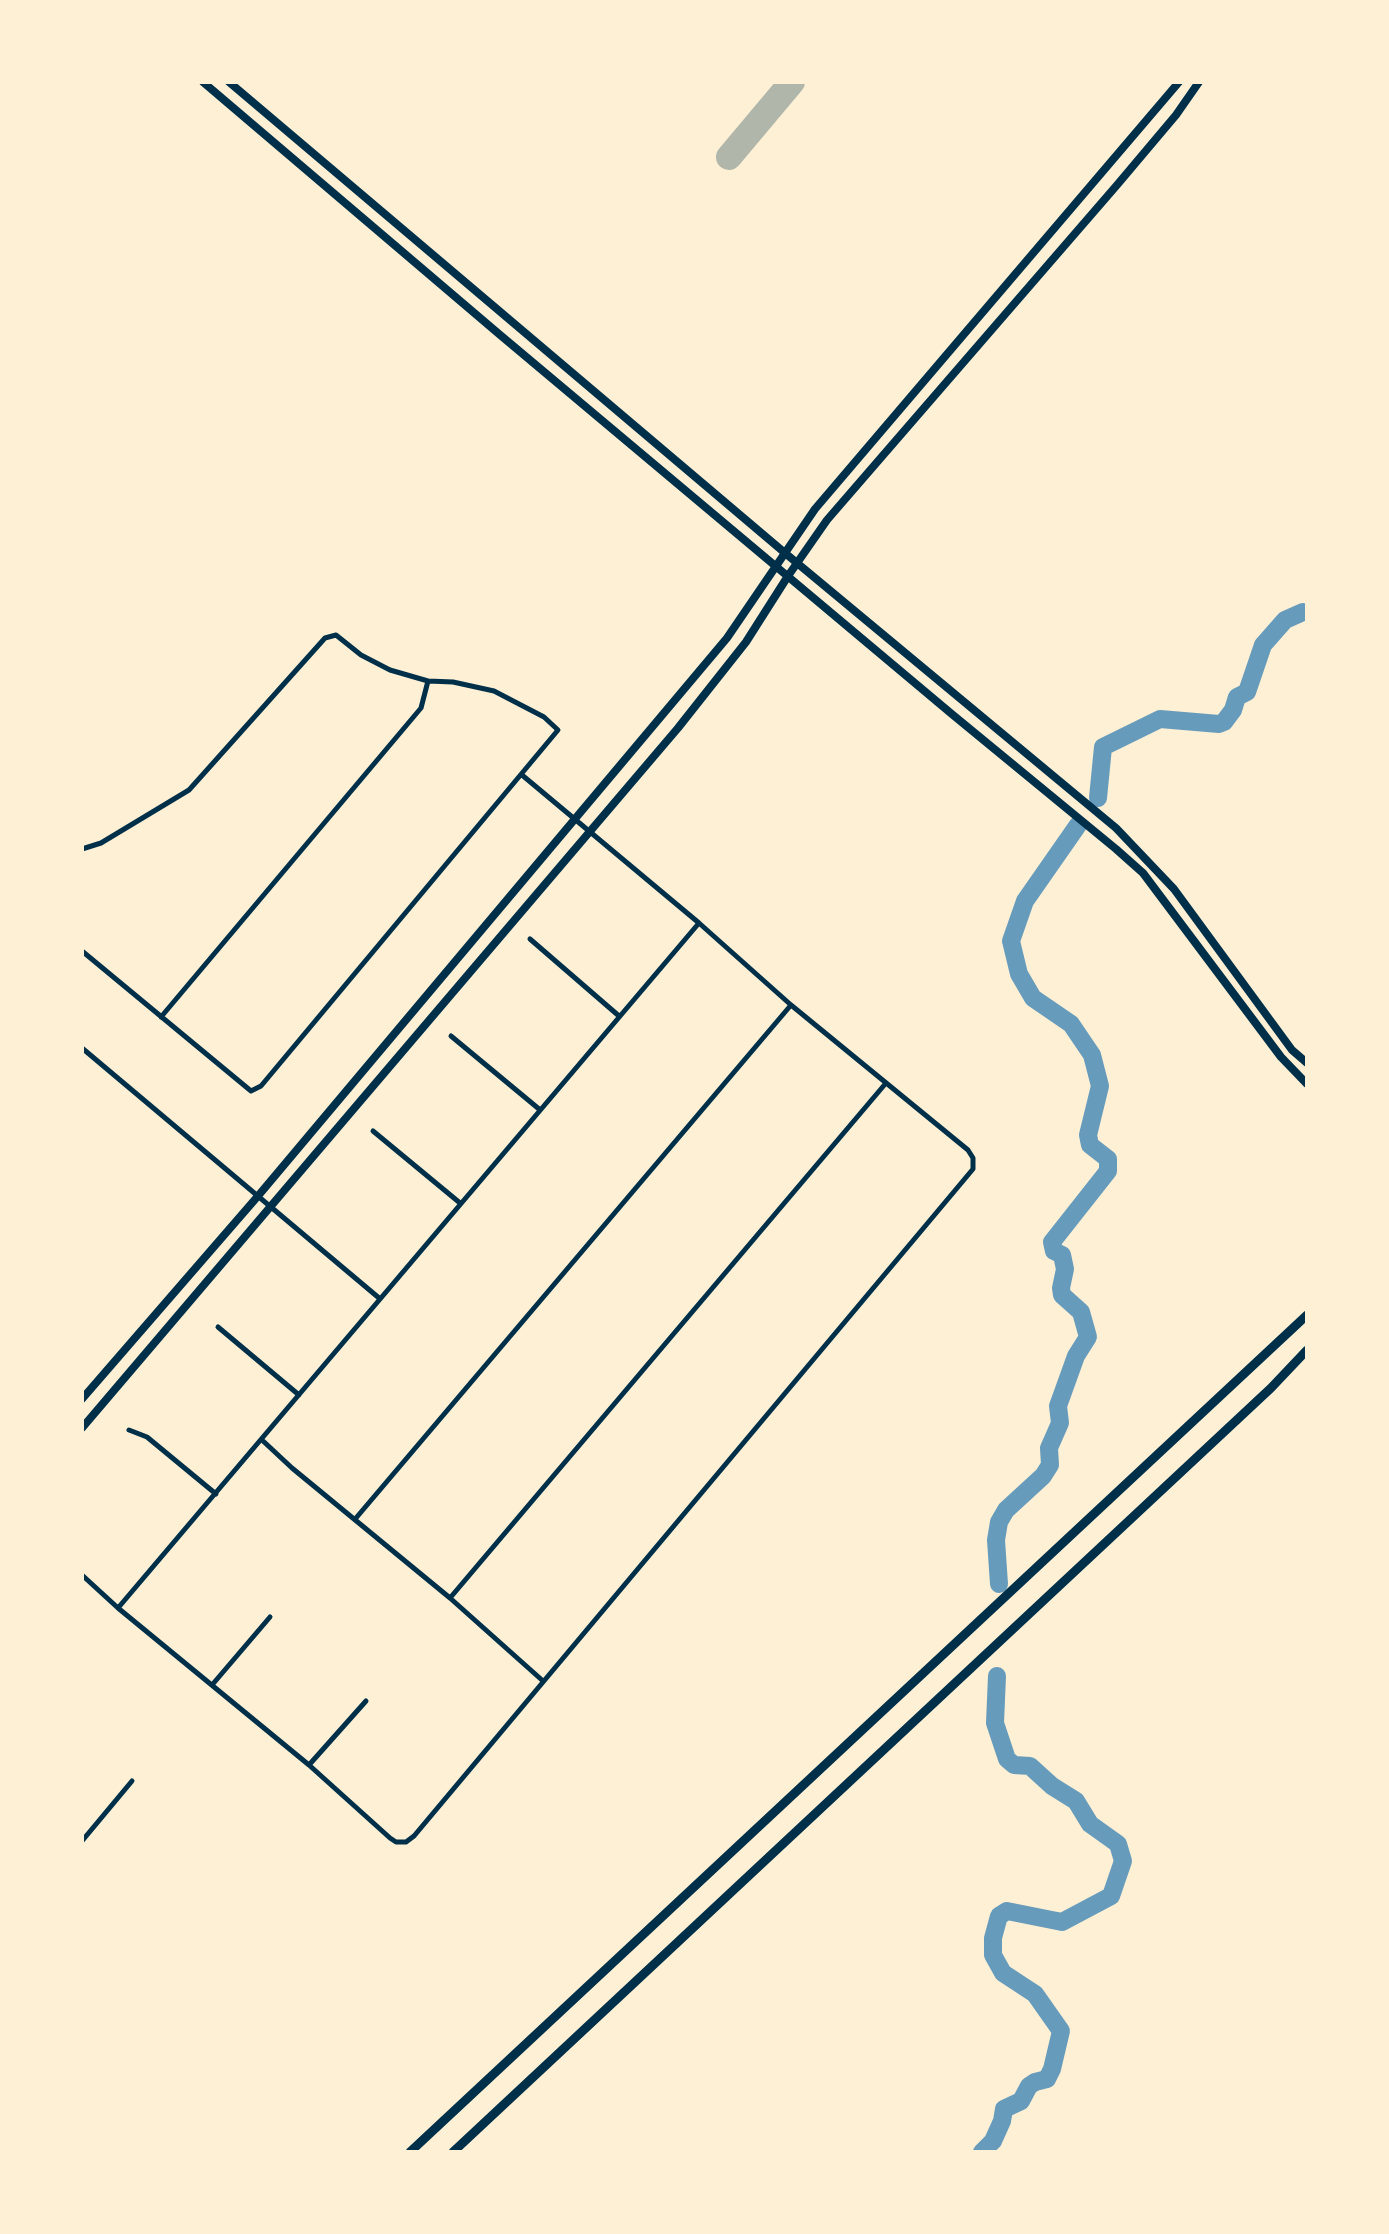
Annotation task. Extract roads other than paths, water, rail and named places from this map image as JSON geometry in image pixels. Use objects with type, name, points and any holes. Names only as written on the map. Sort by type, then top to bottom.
[{"type":"main road","points":[[203,82],[1143,873],[1272,1046],[1307,1084]]},
{"type":"main road","points":[[229,82],[785,553],[1116,828],[1174,889],[1292,1050],[1307,1063]]},
{"type":"main road","points":[[82,1399],[258,1196],[727,638],[815,509],[1179,82]]},
{"type":"main road","points":[[82,1428],[678,728],[746,642],[827,520],[1117,185],[1176,115],[1199,82]]},
{"type":"main road","points":[[499,334],[511,319]]},
{"type":"main road","points":[[639,450],[649,437]]},
{"type":"main road","points":[[410,2152],[1307,1315]]},
{"type":"main road","points":[[453,2152],[1271,1388],[1307,1350]]},
{"type":"street","points":[[82,849],[101,843],[189,790],[325,638],[336,635],[361,655],[390,670],[428,681],[453,682],[494,691],[544,717],[558,730],[261,1086],[251,1091],[82,951]]},
{"type":"street","points":[[161,1017],[421,708],[428,681]]},
{"type":"street","points":[[82,1575],[309,1765],[390,1838],[396,1842],[406,1842],[973,1169],[973,1158],[968,1150],[791,1005],[699,923],[522,775]]},
{"type":"street","points":[[118,1608],[699,923]]},
{"type":"street","points":[[530,939],[619,1016]]},
{"type":"street","points":[[356,1518],[791,1005]]},
{"type":"street","points":[[451,1036],[539,1109]]},
{"type":"street","points":[[82,1048],[379,1298]]},
{"type":"street","points":[[450,1598],[886,1083]]},
{"type":"street","points":[[373,1131],[460,1203]]},
{"type":"street","points":[[218,1327],[299,1395]]},
{"type":"street","points":[[129,1430],[147,1437],[216,1494]]},
{"type":"street","points":[[262,1439],[543,1681]]},
{"type":"street","points":[[212,1685],[270,1617]]},
{"type":"street","points":[[309,1765],[366,1701]]},
{"type":"street","points":[[82,1841],[132,1781]]},
{"type":"waterway","points":[[1098,798],[1103,747],[1160,719],[1224,722],[1233,710],[1237,697],[1247,692],[1263,645],[1285,620],[1303,612]]},
{"type":"waterway","points":[[999,1584],[996,1540],[999,1522],[1006,1510],[1043,1476],[1050,1465],[1049,1448],[1060,1423],[1058,1406],[1076,1356],[1088,1337],[1081,1312],[1062,1295],[1065,1269],[1062,1255],[1054,1251],[1052,1242],[1108,1171],[1108,1159],[1090,1145],[1088,1135],[1100,1086],[1092,1055],[1071,1024],[1033,998],[1019,974],[1011,941],[1025,901],[1078,825]]},
{"type":"waterway","points":[[982,2152],[993,2141],[1004,2109],[1021,2101],[1029,2086],[1047,2079],[1061,2031],[1035,1994],[1003,1973],[993,1955],[993,1938],[999,1916],[1007,1911],[1062,1922],[1111,1896],[1123,1861],[1118,1844],[1090,1824],[1076,1801],[1052,1786],[1030,1766],[1014,1765],[1007,1759],[995,1723],[997,1676]]}]
